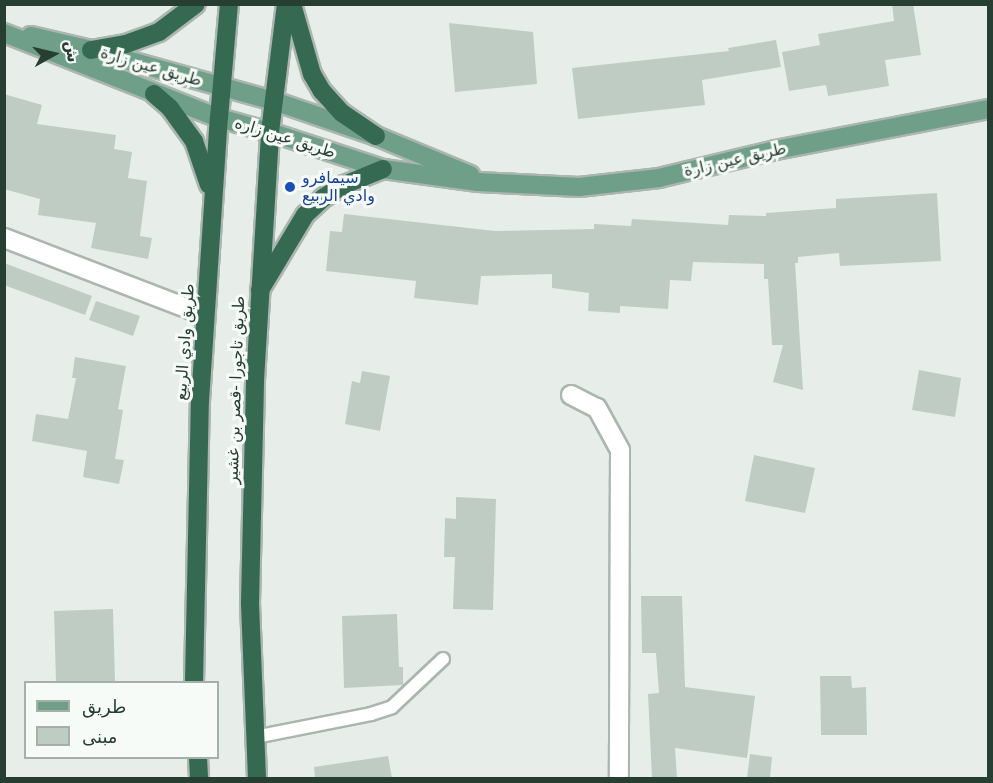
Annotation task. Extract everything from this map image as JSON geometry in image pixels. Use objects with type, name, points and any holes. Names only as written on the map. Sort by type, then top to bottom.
[{"type":"highway","points":[[91,50],[126,44],[159,32],[196,4]]},
{"type":"highway","name":"طريق وادي الربيع","points":[[194,681],[200,424],[219,118],[229,4]]},
{"type":"highway","name":"طريق تاجورا -قصر بن غشير","points":[[257,778],[250,603],[258,294],[270,132],[286,4]]},
{"type":"highway","points":[[292,4],[312,74],[322,92],[342,113],[376,136]]},
{"type":"highway","points":[[154,94],[170,108],[194,141],[202,160],[213,211]]},
{"type":"highway","points":[[258,294],[305,215],[323,198],[344,185],[383,169]]},
{"type":"highway","points":[[198,759],[199,778]]},
{"type":"main road","name":"طريق عين زارة","points":[[7,34],[34,36],[91,50],[222,87]]},
{"type":"main road","name":"طريق عين زاره","points":[[7,34],[219,118],[383,169],[478,182]]},
{"type":"main road","name":"طريق عين زاره","points":[[222,87],[274,101],[376,136],[468,173],[478,182]]},
{"type":"main road","name":"طريق عين زارة","points":[[478,182],[579,187],[659,178],[776,150],[988,109]]},
{"type":"street","points":[[4,238],[206,315]]},
{"type":"street","points":[[571,395],[597,408],[621,450],[619,778]]},
{"type":"lane","points":[[255,737],[371,714],[392,707],[443,659]]},
{"type":"building","points":[[892,4],[913,4],[921,55],[885,60],[889,86],[828,96],[826,85],[789,91],[782,52],[820,45],[818,34],[894,21]]},
{"type":"building","points":[[449,23],[533,32],[537,84],[455,92]]},
{"type":"building","points":[[776,40],[781,67],[702,80],[705,105],[578,119],[572,68],[729,51],[728,48]]},
{"type":"building","points":[[4,94],[42,105],[37,124],[116,135],[114,149],[132,152],[128,178],[147,181],[140,236],[152,238],[148,259],[91,248],[96,223],[38,215],[40,199],[4,189]]},
{"type":"building","points":[[937,193],[941,261],[840,266],[839,253],[798,257],[798,263],[795,263],[803,390],[773,382],[783,345],[772,345],[768,279],[764,279],[764,264],[693,262],[691,281],[670,280],[668,309],[620,306],[620,313],[588,311],[589,293],[552,288],[552,274],[481,276],[478,305],[414,298],[416,281],[326,271],[330,231],[342,232],[344,214],[495,231],[594,229],[594,224],[631,226],[632,219],[728,225],[729,215],[766,216],[766,213],[836,208],[836,199]]},
{"type":"building","points":[[4,263],[92,296],[85,315],[4,285]]},
{"type":"building","points":[[96,301],[140,316],[133,336],[89,320]]},
{"type":"building","points":[[75,357],[126,366],[118,409],[123,410],[115,459],[124,460],[119,484],[83,477],[87,451],[32,441],[36,414],[68,419],[76,378],[72,378]]},
{"type":"building","points":[[919,370],[961,378],[955,417],[912,410]]},
{"type":"building","points":[[362,371],[390,376],[380,431],[345,424],[352,381],[360,383]]},
{"type":"building","points":[[754,455],[815,468],[805,513],[745,501]]},
{"type":"building","points":[[456,497],[496,499],[493,610],[453,609],[455,557],[444,557],[445,518],[456,519]]},
{"type":"building","points":[[641,596],[682,596],[685,687],[755,696],[747,758],[675,748],[677,778],[652,778],[648,694],[659,693],[656,653],[642,653]]},
{"type":"building","points":[[113,609],[115,681],[56,681],[54,611]]},
{"type":"building","points":[[397,614],[399,667],[403,667],[403,685],[344,688],[342,616]]},
{"type":"building","points":[[820,676],[851,676],[852,688],[866,687],[867,735],[821,735]]},
{"type":"building","points":[[750,754],[772,757],[770,778],[747,778]]},
{"type":"building","points":[[388,756],[392,778],[315,778],[314,767]]},
{"type":"place","name":"سيمافرو وادي الربيع","points":[[290,187]]}]
